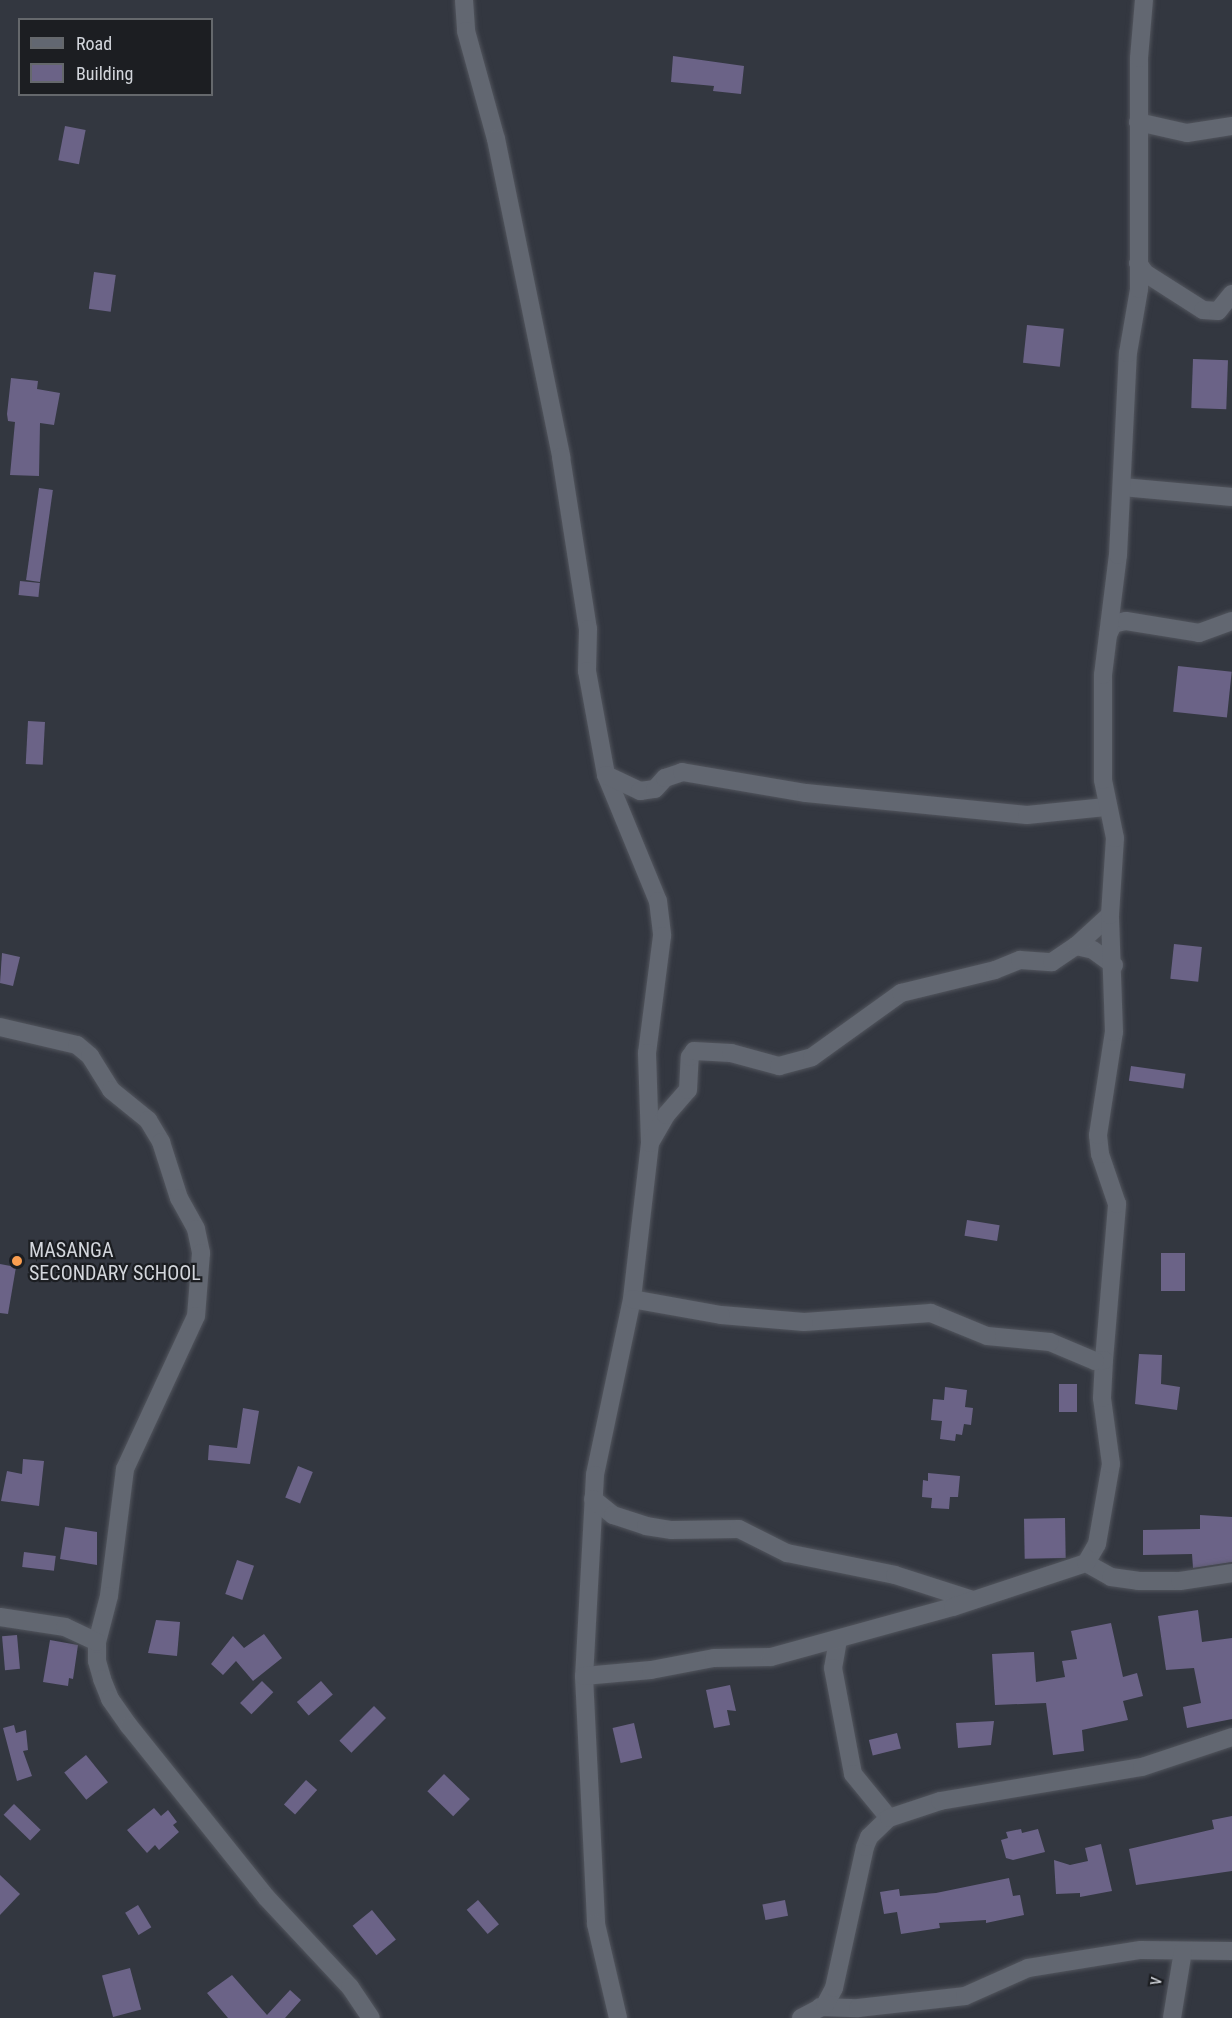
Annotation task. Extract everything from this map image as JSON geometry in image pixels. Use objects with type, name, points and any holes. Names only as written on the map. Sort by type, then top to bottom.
[{"type":"street","points":[[464,0],[466,31],[496,139],[561,457],[588,629],[587,671],[606,775],[658,901],[662,936],[647,1053],[650,1143],[632,1299],[595,1475],[584,1677],[592,1890],[596,1924],[618,2018]]},
{"type":"street","points":[[584,1677],[651,1670],[714,1659],[771,1657],[838,1640],[974,1600],[1086,1563],[1097,1544],[1111,1464],[1103,1404],[1104,1360],[1117,1204],[1100,1154],[1098,1135],[1114,1032],[1114,965],[1110,915],[1115,838],[1106,807],[1103,675],[1124,487],[1128,353],[1136,319],[1138,122],[1144,0]]},
{"type":"street","points":[[1138,122],[1187,133],[1232,126]]},
{"type":"street","points":[[1138,263],[1144,273],[1203,310],[1218,311],[1232,294]]},
{"type":"street","points":[[1124,487],[1232,497]]},
{"type":"street","points":[[1108,635],[1113,624],[1126,621],[1199,633],[1232,621]]},
{"type":"street","points":[[606,775],[640,791],[654,789],[665,778],[682,772],[806,793],[1027,815],[1106,807]]},
{"type":"street","points":[[650,1143],[666,1115],[688,1090],[690,1057],[694,1051],[731,1053],[764,1064],[790,1063],[812,1057],[901,993],[995,970],[1020,960],[1052,962],[1076,946],[1110,915]]},
{"type":"street","points":[[1076,946],[1093,950],[1114,965]]},
{"type":"street","points":[[0,1026],[77,1045],[90,1056],[111,1090],[148,1120],[161,1142],[179,1198],[196,1229],[201,1252],[196,1316],[125,1469],[104,1613],[97,1642],[97,1662],[110,1699],[266,1898],[350,1987],[371,2018]]},
{"type":"street","points":[[632,1299],[722,1315],[804,1322],[930,1313],[987,1336],[1050,1342],[1095,1361],[1104,1360]]},
{"type":"street","points":[[593,1500],[613,1515],[646,1526],[672,1530],[739,1529],[787,1552],[895,1575],[974,1600]]},
{"type":"street","points":[[1086,1563],[1111,1577],[1138,1581],[1180,1581],[1232,1573]]},
{"type":"street","points":[[65,1627],[92,1623],[104,1613]]},
{"type":"street","points":[[0,1617],[65,1627],[97,1642]]},
{"type":"street","points":[[838,1640],[834,1668],[853,1774],[888,1818]]},
{"type":"street","points":[[801,2018],[820,2007],[834,1988],[865,1847],[869,1837],[888,1818],[940,1801],[1023,1790],[1142,1767],[1232,1737]]},
{"type":"street","points":[[820,2007],[858,2008],[965,1996],[1028,1968],[1142,1950],[1232,1951]]},
{"type":"street","name":"v","points":[[1172,2018],[1183,1951]]},
{"type":"building","points":[[673,56],[744,66],[741,94],[713,91],[714,86],[671,82]]},
{"type":"building","points":[[65,126],[86,130],[79,164],[58,160]]},
{"type":"building","points":[[94,272],[116,275],[111,312],[89,309]]},
{"type":"building","points":[[1027,325],[1064,329],[1060,367],[1023,363]]},
{"type":"building","points":[[1193,359],[1228,360],[1226,409],[1191,408]]},
{"type":"building","points":[[11,378],[38,381],[37,389],[60,393],[54,425],[40,423],[39,476],[10,475],[15,422],[8,421],[7,414]]},
{"type":"building","points":[[39,488],[53,490],[40,582],[26,580]]},
{"type":"building","points":[[20,581],[40,583],[38,597],[19,595]]},
{"type":"building","points":[[1178,666],[1232,672],[1227,717],[1173,712]]},
{"type":"building","points":[[28,721],[45,722],[43,765],[26,764]]},
{"type":"building","points":[[1174,944],[1202,947],[1198,982],[1170,979]]},
{"type":"building","points":[[2,953],[20,957],[13,986],[0,983]]},
{"type":"building","points":[[1131,1066],[1185,1074],[1183,1089],[1129,1081]]},
{"type":"building","points":[[967,1220],[1000,1225],[997,1241],[964,1236]]},
{"type":"building","points":[[1161,1253],[1185,1253],[1185,1291],[1161,1291]]},
{"type":"building","points":[[0,1264],[16,1267],[8,1314],[0,1313]]},
{"type":"building","points":[[1139,1354],[1162,1355],[1161,1384],[1180,1387],[1177,1410],[1135,1404]]},
{"type":"building","points":[[1059,1384],[1077,1384],[1077,1412],[1059,1412]]},
{"type":"building","points":[[945,1387],[967,1390],[965,1407],[973,1408],[971,1425],[964,1424],[962,1435],[956,1434],[955,1441],[940,1439],[942,1421],[931,1420],[933,1399],[944,1400]]},
{"type":"building","points":[[243,1408],[259,1411],[250,1464],[208,1460],[209,1445],[237,1448]]},
{"type":"building","points":[[23,1459],[44,1461],[39,1506],[1,1501],[7,1471],[22,1474]]},
{"type":"building","points":[[298,1466],[313,1472],[300,1504],[285,1498]]},
{"type":"building","points":[[928,1473],[960,1476],[958,1497],[950,1497],[949,1509],[931,1508],[932,1498],[922,1497],[923,1480],[928,1481]]},
{"type":"building","points":[[1200,1515],[1232,1517],[1232,1562],[1193,1568],[1192,1554],[1143,1555],[1143,1530],[1200,1529]]},
{"type":"building","points":[[1065,1518],[1066,1558],[1025,1559],[1024,1519]]},
{"type":"building","points":[[65,1527],[97,1532],[97,1565],[60,1559]]},
{"type":"building","points":[[24,1552],[56,1556],[54,1571],[22,1567]]},
{"type":"building","points":[[237,1560],[254,1566],[242,1600],[225,1594]]},
{"type":"building","points":[[1198,1610],[1202,1642],[1232,1638],[1232,1719],[1187,1728],[1183,1707],[1201,1703],[1194,1668],[1166,1670],[1158,1616]]},
{"type":"building","points":[[156,1620],[180,1622],[177,1656],[148,1653]]},
{"type":"building","points":[[1111,1623],[1123,1677],[1137,1673],[1143,1696],[1123,1701],[1128,1720],[1082,1730],[1084,1751],[1053,1755],[1046,1703],[995,1705],[992,1654],[1034,1652],[1036,1682],[1065,1677],[1062,1661],[1077,1659],[1071,1631]]},
{"type":"building","points":[[264,1634],[282,1658],[253,1681],[236,1661],[223,1675],[211,1664],[233,1636],[244,1648]]},
{"type":"building","points":[[17,1635],[20,1669],[5,1670],[2,1636]]},
{"type":"building","points":[[50,1640],[78,1645],[73,1679],[69,1678],[68,1686],[43,1682]]},
{"type":"building","points":[[262,1681],[273,1692],[251,1714],[240,1703]]},
{"type":"building","points":[[321,1681],[333,1695],[309,1716],[297,1702]]},
{"type":"building","points":[[730,1685],[736,1711],[727,1710],[730,1725],[714,1728],[706,1690]]},
{"type":"building","points":[[374,1706],[386,1718],[351,1753],[339,1741]]},
{"type":"building","points":[[994,1721],[991,1745],[958,1748],[956,1723]]},
{"type":"building","points":[[634,1723],[642,1758],[621,1763],[613,1728]]},
{"type":"building","points":[[14,1725],[16,1733],[26,1730],[28,1750],[23,1751],[32,1776],[17,1781],[3,1728]]},
{"type":"building","points":[[897,1733],[901,1749],[873,1756],[869,1740]]},
{"type":"building","points":[[86,1755],[108,1782],[86,1800],[64,1773]]},
{"type":"building","points":[[444,1774],[470,1799],[453,1816],[427,1791]]},
{"type":"building","points":[[306,1780],[317,1790],[295,1815],[284,1805]]},
{"type":"building","points":[[14,1804],[41,1830],[30,1840],[4,1815]]},
{"type":"building","points":[[154,1808],[161,1816],[168,1810],[177,1822],[173,1825],[179,1832],[159,1850],[155,1845],[147,1853],[127,1830]]},
{"type":"building","points":[[1232,1816],[1232,1871],[1136,1885],[1129,1849],[1214,1829],[1212,1820]]},
{"type":"building","points":[[1021,1829],[1022,1833],[1038,1829],[1045,1852],[1013,1860],[1006,1858],[1001,1840],[1008,1838],[1006,1832]]},
{"type":"building","points":[[1101,1844],[1112,1891],[1080,1897],[1080,1893],[1056,1894],[1054,1860],[1070,1865],[1088,1861],[1085,1848]]},
{"type":"building","points":[[0,1875],[20,1894],[0,1915]]},
{"type":"building","points":[[1009,1878],[1013,1896],[1020,1895],[1024,1915],[986,1923],[986,1920],[939,1923],[940,1928],[901,1934],[897,1912],[884,1914],[880,1892],[899,1889],[900,1896],[936,1893]]},
{"type":"building","points":[[478,1900],[499,1924],[488,1934],[467,1910]]},
{"type":"building","points":[[785,1900],[788,1916],[765,1920],[762,1904]]},
{"type":"building","points":[[138,1905],[151,1927],[139,1935],[125,1913]]},
{"type":"building","points":[[372,1910],[396,1940],[376,1955],[353,1926]]},
{"type":"building","points":[[130,1968],[141,2010],[113,2017],[102,1976]]},
{"type":"building","points":[[232,1975],[267,2015],[290,1990],[301,2000],[285,2018],[228,2018],[207,1993]]},
{"type":"place","name":"MASANGA SECONDARY SCHOOL","points":[[17,1261]]}]
